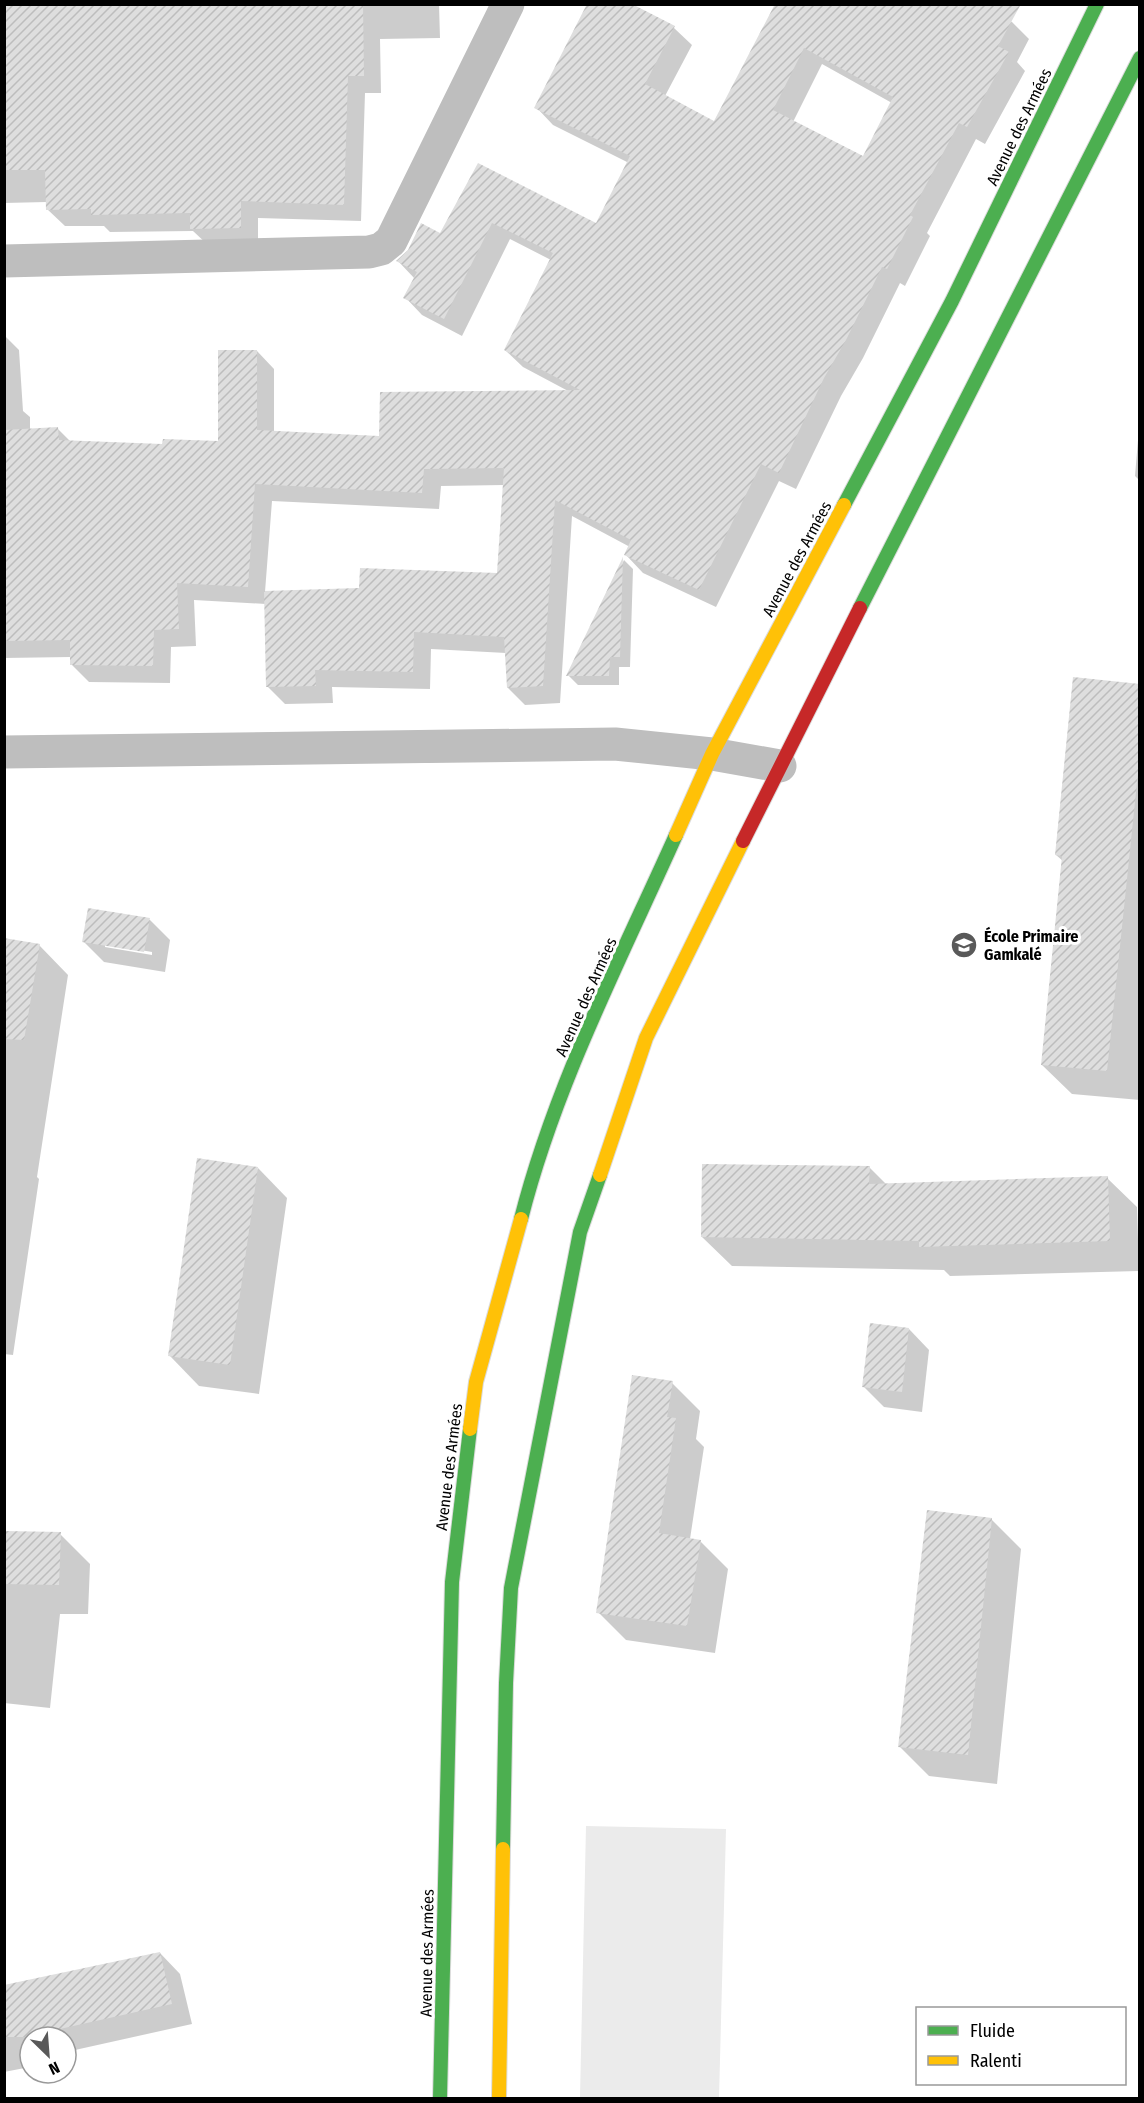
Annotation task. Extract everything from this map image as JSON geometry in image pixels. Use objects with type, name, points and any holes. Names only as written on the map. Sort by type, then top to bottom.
[{"type":"highway","name":"Avenue des Armées","points":[[440,2098],[452,1582],[476,1382],[538,1157],[576,1059],[712,754],[952,301],[1097,4]]},
{"type":"highway","points":[[499,2098],[506,1695],[511,1588],[580,1232],[646,1038],[780,766],[1140,58]]},
{"type":"street","points":[[4,261],[369,252],[381,249],[391,241],[508,4]]},
{"type":"street","points":[[4,752],[615,744],[712,754],[780,766]]},
{"type":"shaded area","points":[[586,1826],[726,1829],[719,2098],[580,2097]]},
{"type":"building","points":[[4,4],[363,4],[364,76],[348,76],[344,205],[241,201],[241,228],[190,229],[190,213],[91,215],[91,209],[46,210],[45,170],[4,170]]},
{"type":"building","points":[[587,4],[632,4],[675,26],[645,84],[714,121],[775,4],[1021,4],[998,46],[1009,52],[967,127],[959,123],[910,215],[913,217],[887,269],[882,267],[846,340],[824,378],[779,473],[761,464],[699,590],[624,555],[631,540],[555,500],[543,686],[507,688],[504,637],[414,632],[413,672],[315,670],[316,686],[266,687],[264,591],[359,588],[360,568],[497,573],[504,468],[424,469],[422,493],[255,484],[248,587],[177,583],[179,629],[154,630],[153,666],[70,665],[70,640],[4,641],[4,430],[58,427],[59,440],[162,444],[163,439],[218,441],[218,350],[257,350],[257,430],[379,436],[380,392],[580,390],[504,350],[553,253],[492,223],[444,319],[403,298],[417,272],[396,261],[408,250],[421,223],[440,233],[478,163],[596,223],[630,156],[534,108]],"holes":[[[804,48],[893,97],[863,156],[773,110]]]},
{"type":"building","points":[[623,557],[620,657],[610,657],[609,676],[566,676]]},
{"type":"building","points":[[1073,677],[1140,684],[1140,754],[1107,1071],[1041,1065],[1062,856],[1055,855]]},
{"type":"building","points":[[88,908],[150,918],[144,952],[82,942]]},
{"type":"building","points":[[4,938],[40,944],[24,1040],[4,1039]]},
{"type":"building","points":[[197,1158],[258,1167],[230,1365],[168,1356]]},
{"type":"building","points":[[702,1164],[870,1166],[869,1184],[1108,1176],[1110,1241],[919,1247],[919,1241],[701,1237]]},
{"type":"building","points":[[870,1323],[909,1328],[902,1392],[862,1387]]},
{"type":"building","points":[[632,1375],[673,1381],[667,1417],[676,1418],[659,1533],[701,1540],[687,1626],[596,1613]]},
{"type":"building","points":[[927,1510],[992,1518],[968,1755],[898,1747]]},
{"type":"building","points":[[4,1531],[61,1532],[59,1585],[4,1584]]},
{"type":"building","points":[[160,1952],[172,2004],[78,2025],[18,2025],[18,2037],[4,2037],[4,1985]]},
{"type":"traffic: fast","points":[[844,505],[952,301],[1097,4]]},
{"type":"traffic: fast","points":[[860,608],[1140,58]]},
{"type":"traffic: fast","points":[[521,1219],[535,1169],[570,1072],[676,835]]},
{"type":"traffic: fast","points":[[503,1849],[506,1683],[511,1588],[580,1232],[600,1175]]},
{"type":"traffic: fast","points":[[440,2098],[452,1582],[470,1429]]},
{"type":"traffic: slow","points":[[676,835],[712,754],[844,505]]},
{"type":"traffic: slow","points":[[600,1175],[646,1038],[743,841]]},
{"type":"traffic: slow","points":[[470,1429],[476,1382],[521,1219]]},
{"type":"traffic: slow","points":[[499,2098],[503,1849]]},
{"type":"traffic: jam","points":[[743,841],[860,608]]},
{"type":"place","name":"École Primaire Gamkalé","points":[[964,945]]}]
